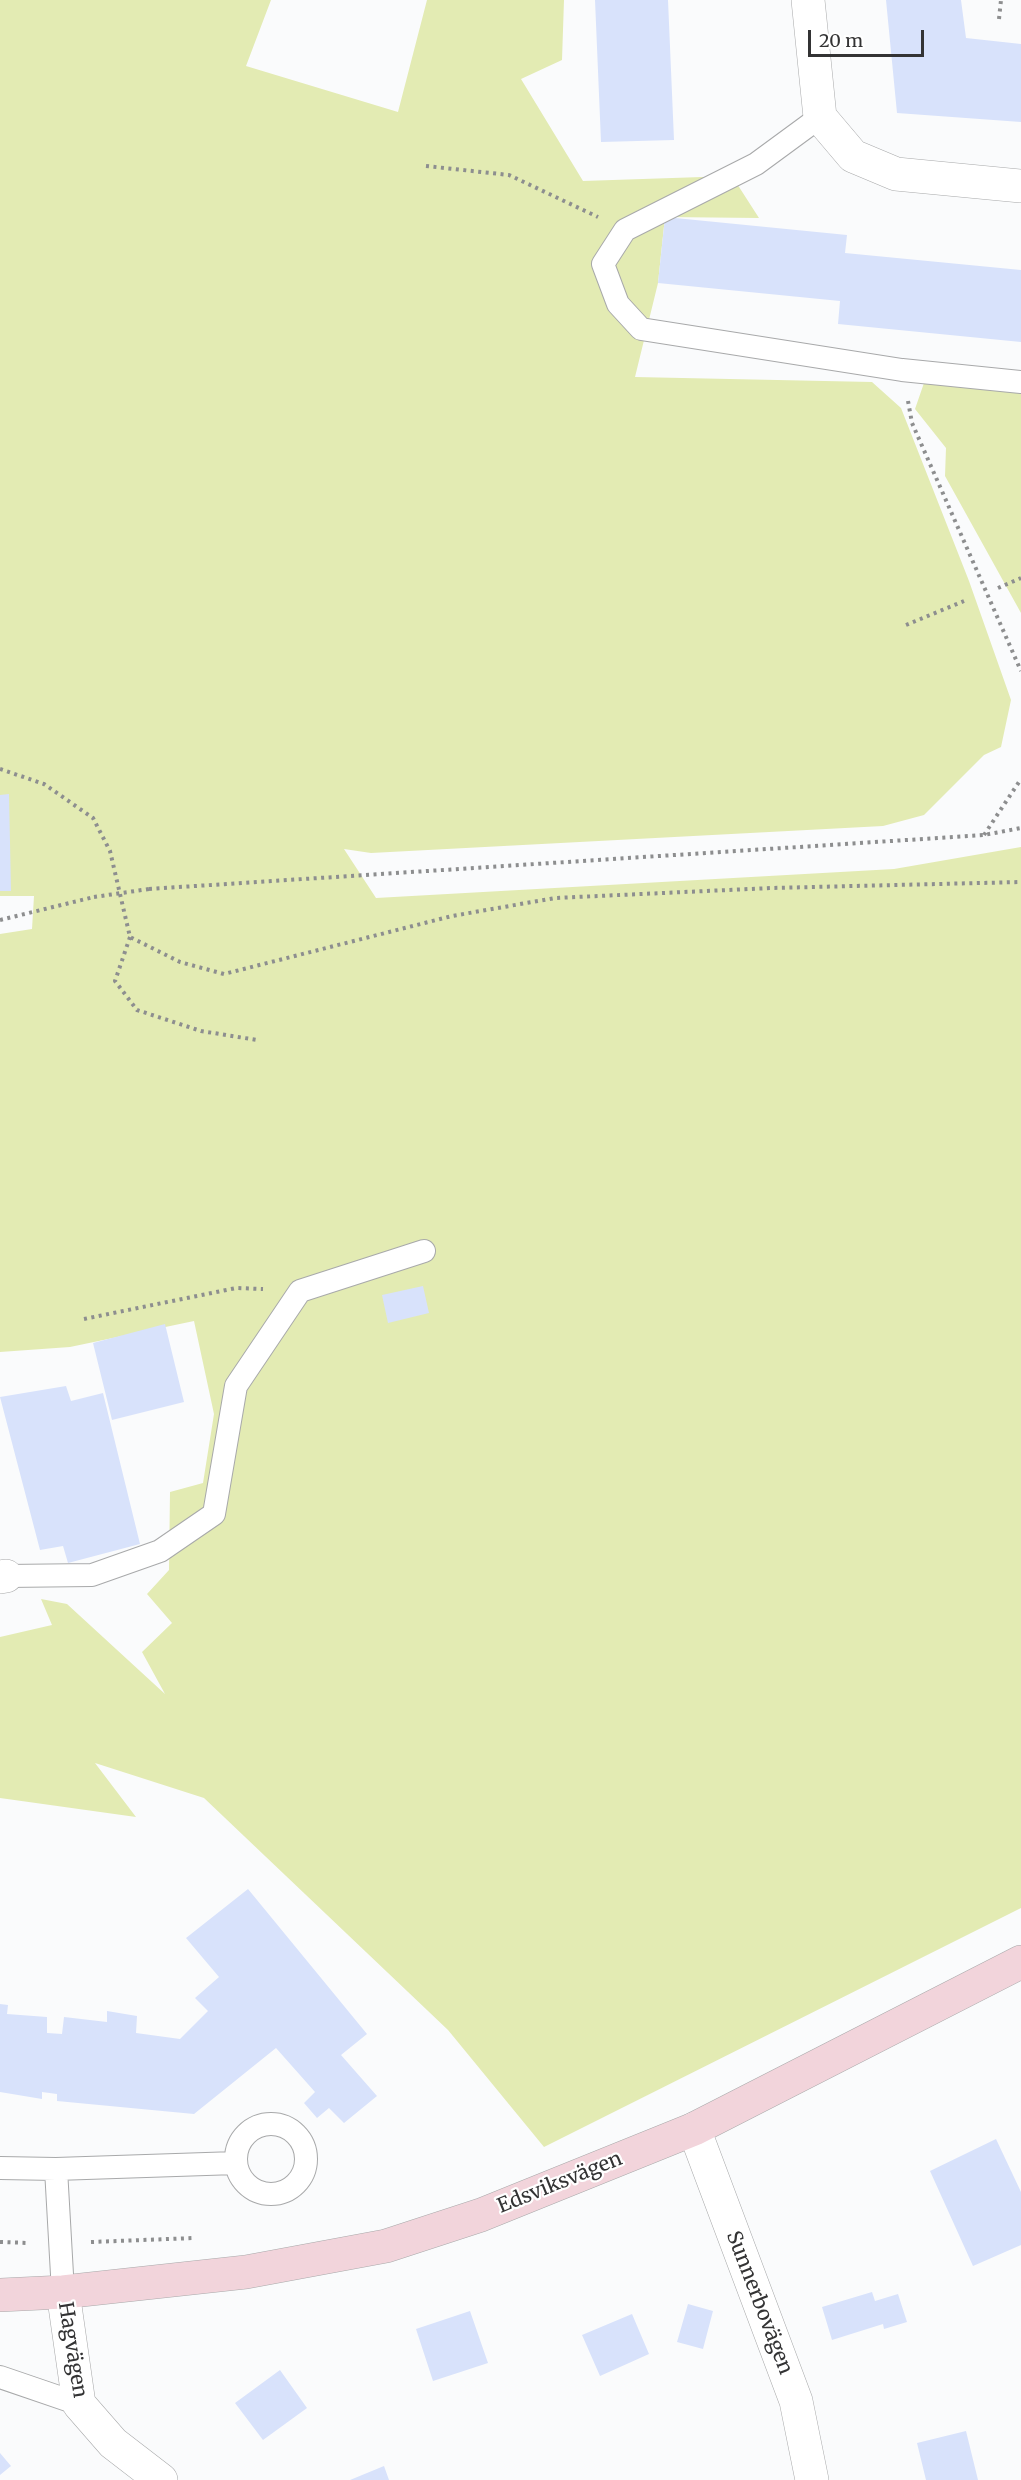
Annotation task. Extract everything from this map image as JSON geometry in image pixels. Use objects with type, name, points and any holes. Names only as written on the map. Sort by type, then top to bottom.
[{"type":"street","points":[[808,0],[820,117],[854,156],[896,174],[1021,186]]},
{"type":"street","name":"Edsviksvägen","points":[[0,2295],[63,2292],[246,2272],[386,2246],[481,2216],[694,2129],[1021,1962]]},
{"type":"street","name":"Sunnerbovägen","points":[[694,2129],[796,2401],[812,2480]]},
{"type":"street","name":"Hagvägen","points":[[63,2292],[79,2404],[113,2444],[161,2480]]},
{"type":"lane","points":[[820,117],[756,164],[625,230],[603,264],[618,304],[641,329],[902,370],[1021,382]]},
{"type":"lane","points":[[3,1576],[92,1575],[160,1551],[214,1514],[236,1386],[300,1291],[424,1251]]},
{"type":"lane","points":[[0,2168],[56,2169],[236,2163]]},
{"type":"lane","points":[[56,2169],[63,2292]]},
{"type":"lane","points":[[0,2377],[79,2404]]},
{"type":"path","points":[[999,18],[1001,0]]},
{"type":"path","points":[[426,166],[509,175],[568,203]]},
{"type":"path","points":[[902,370],[912,423],[1021,671]]},
{"type":"path","points":[[998,588],[1021,578]]},
{"type":"path","points":[[906,625],[964,601]]},
{"type":"path","points":[[0,769],[44,784],[93,818],[110,851],[130,937],[115,981],[137,1010],[201,1031],[257,1040]]},
{"type":"path","points":[[984,835],[1021,779]]},
{"type":"path","points":[[0,920],[94,897],[149,889],[984,835],[1021,828]]},
{"type":"path","points":[[130,937],[180,962],[224,974],[452,916],[555,898],[771,888],[1021,882]]},
{"type":"path","points":[[84,1319],[236,1288],[300,1291]]},
{"type":"path","points":[[0,2242],[59,2243],[195,2238]]},
{"type":"green space","points":[[0,0],[271,0],[246,66],[398,112],[427,0],[564,0],[562,60],[521,79],[583,181],[732,176],[759,218],[665,217],[658,283],[635,377],[872,382],[901,408],[969,581],[1011,700],[1001,747],[984,755],[924,815],[883,826],[371,853],[344,849],[376,898],[894,869],[1021,847],[1021,1908],[544,2147],[448,2030],[204,1798],[95,1763],[136,1817],[0,1798],[0,1637],[52,1625],[41,1599],[67,1604],[165,1694],[142,1652],[172,1623],[147,1594],[169,1570],[170,1492],[203,1483],[214,1414],[194,1321],[70,1347],[0,1352],[0,934],[32,929],[34,896],[0,896]]},
{"type":"green space","points":[[924,383],[1021,390],[1021,613],[945,476],[946,448],[915,409]]},
{"type":"building","points":[[595,0],[668,0],[674,140],[601,142]]},
{"type":"building","points":[[886,0],[961,0],[966,38],[1021,44],[1021,122],[897,113]]},
{"type":"building","points":[[665,217],[847,235],[845,253],[1021,270],[1021,342],[838,324],[840,301],[658,283]]},
{"type":"building","points":[[9,794],[11,891],[0,891],[0,795]]},
{"type":"building","points":[[423,1286],[429,1313],[388,1323],[382,1295]]},
{"type":"building","points":[[165,1324],[184,1402],[112,1420],[93,1343]]},
{"type":"building","points":[[66,1386],[71,1401],[103,1393],[140,1544],[68,1563],[63,1546],[40,1550],[0,1397]]},
{"type":"building","points":[[248,1889],[367,2034],[341,2055],[377,2096],[344,2123],[329,2108],[317,2118],[304,2103],[315,2092],[276,2048],[194,2114],[57,2101],[57,2094],[42,2092],[42,2099],[0,2092],[0,2004],[8,2005],[7,2014],[47,2017],[47,2033],[62,2034],[64,2017],[107,2022],[107,2011],[137,2016],[136,2033],[180,2039],[208,2011],[195,1998],[219,1977],[186,1938]]},
{"type":"building","points":[[996,2139],[1021,2192],[1021,2245],[973,2266],[930,2171]]},
{"type":"building","points":[[872,2292],[875,2301],[898,2294],[907,2322],[884,2329],[883,2324],[832,2340],[822,2307]]},
{"type":"building","points":[[688,2304],[713,2311],[703,2349],[677,2342]]},
{"type":"building","points":[[470,2311],[488,2363],[433,2381],[416,2329]]},
{"type":"building","points":[[632,2314],[649,2354],[600,2376],[582,2335]]},
{"type":"building","points":[[280,2370],[307,2408],[263,2440],[235,2403]]},
{"type":"building","points":[[966,2431],[978,2480],[926,2480],[917,2443]]},
{"type":"building","points":[[0,2453],[11,2466],[0,2475]]},
{"type":"building","points":[[384,2466],[389,2480],[350,2480]]}]
